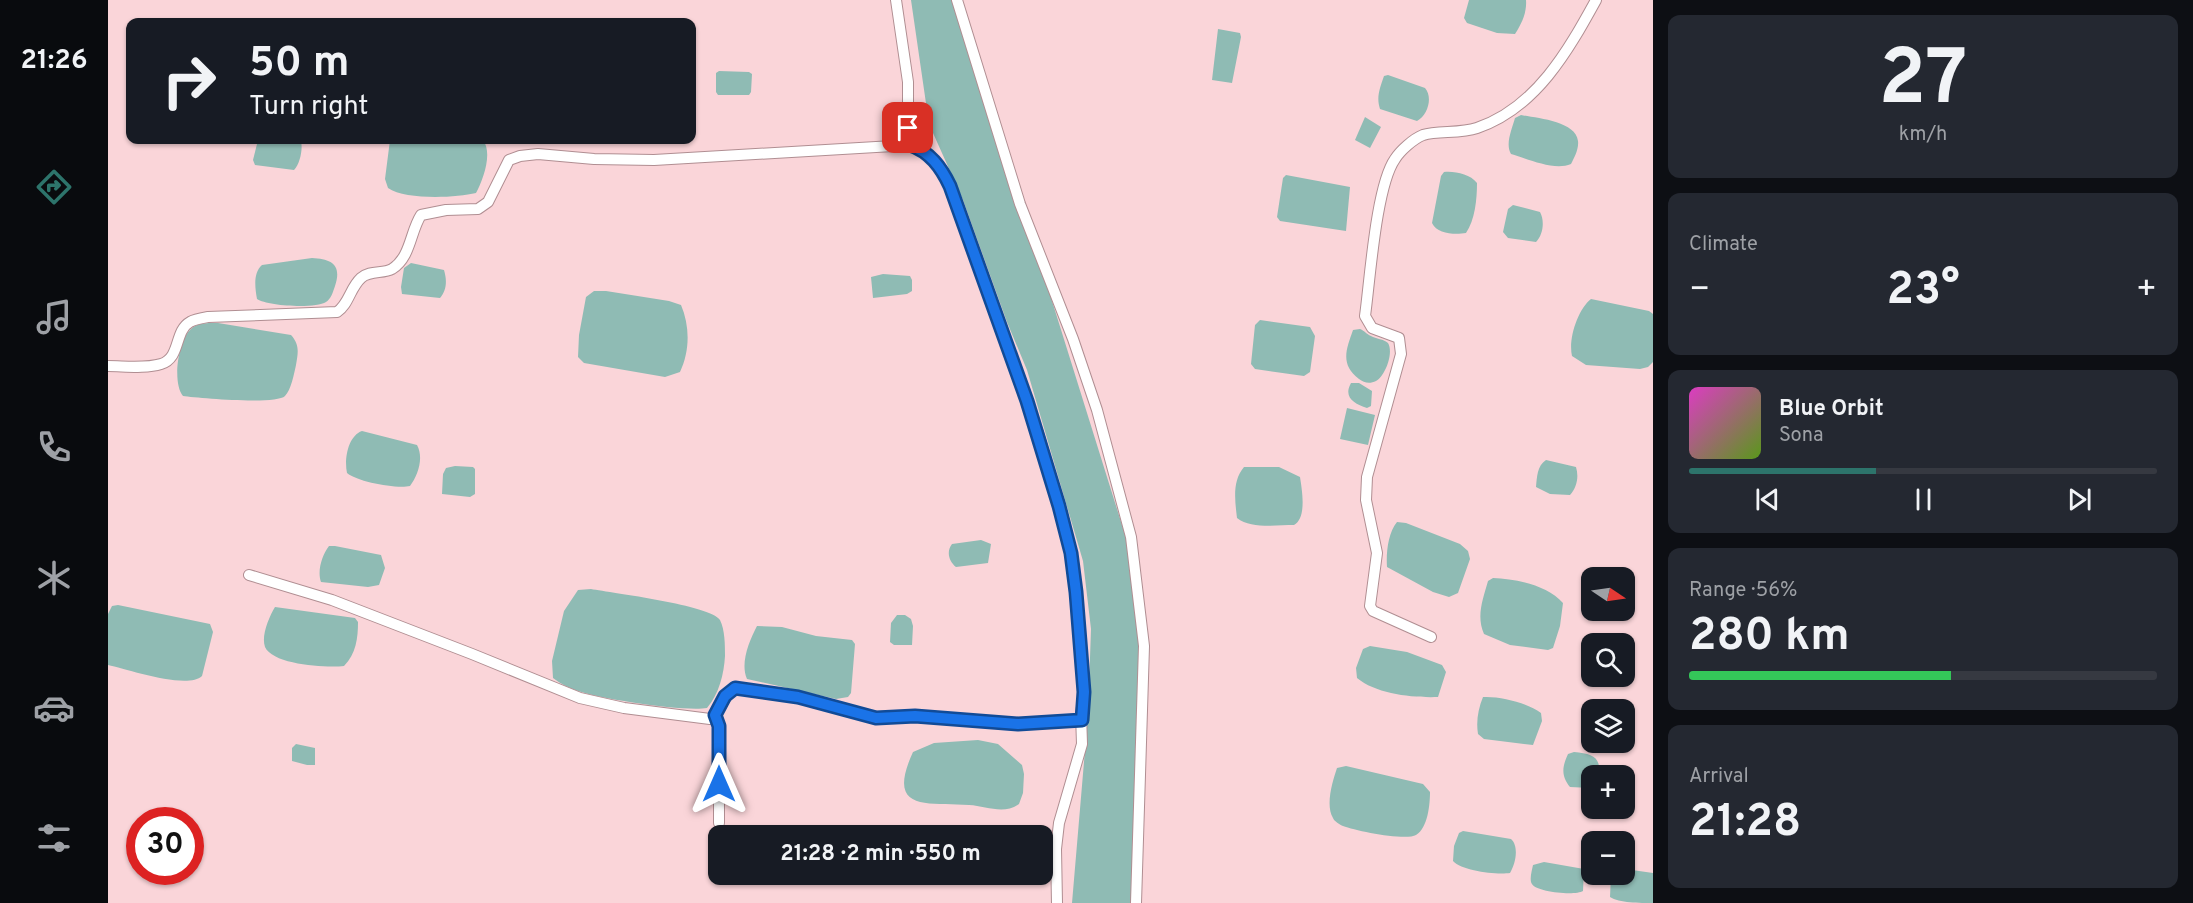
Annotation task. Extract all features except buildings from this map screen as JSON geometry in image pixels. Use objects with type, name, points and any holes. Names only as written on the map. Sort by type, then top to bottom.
[{"type":"street","points":[[897,0],[908,82],[910,145]]},
{"type":"street","points":[[957,0],[1020,204],[1073,339],[1097,410],[1131,537],[1144,646],[1136,903]]},
{"type":"street","points":[[1431,637],[1373,611],[1370,606],[1377,553],[1366,500],[1367,477],[1401,354],[1399,338],[1372,328],[1365,316],[1378,213],[1388,171],[1396,158],[1423,135],[1477,128],[1537,90],[1568,49],[1596,0]]},
{"type":"street","points":[[108,366],[161,364],[169,360],[184,327],[191,321],[208,317],[337,312],[344,308],[350,292],[362,276],[390,270],[402,260],[421,215],[446,210],[478,209],[488,202],[509,160],[520,156],[538,154],[594,159],[654,160],[910,145],[921,149],[942,170],[950,186],[1038,433],[1059,506],[1074,572],[1084,692],[1082,744],[1059,823],[1056,849],[1057,903]]},
{"type":"street","points":[[249,575],[332,600],[580,699],[624,708],[710,719],[715,715],[725,696],[735,688],[798,697],[876,718],[915,716],[1018,724],[1082,720]]},
{"type":"street","points":[[715,715],[719,726],[719,824]]},
{"type":"water","points":[[911,0],[958,0],[1132,557],[1144,693],[1132,903],[1072,903],[1088,715],[1091,629],[1083,561],[1027,370],[1007,322],[963,200],[929,124]]},
{"type":"water","points":[[1469,0],[1526,0],[1526,9],[1515,34],[1497,33],[1467,23],[1464,18]]},
{"type":"water","points":[[1218,29],[1240,33],[1232,83],[1212,80]]},
{"type":"water","points":[[719,71],[752,74],[749,95],[718,95],[716,73]]},
{"type":"water","points":[[1388,75],[1425,88],[1429,101],[1424,115],[1417,121],[1380,109],[1378,100],[1380,89],[1384,76]]},
{"type":"water","points":[[1521,115],[1563,125],[1576,134],[1578,144],[1571,164],[1549,165],[1511,154],[1509,141],[1511,132],[1515,118]]},
{"type":"water","points":[[1365,117],[1381,127],[1370,148],[1355,140]]},
{"type":"water","points":[[257,144],[301,144],[298,164],[294,170],[255,165],[253,160]]},
{"type":"water","points":[[389,144],[486,145],[487,159],[484,174],[476,193],[443,197],[406,195],[388,188],[385,179]]},
{"type":"water","points":[[1444,172],[1462,174],[1477,183],[1473,216],[1466,233],[1442,232],[1432,223],[1441,176]]},
{"type":"water","points":[[1286,175],[1350,187],[1346,231],[1280,221],[1277,217],[1283,178]]},
{"type":"water","points":[[1513,205],[1540,212],[1542,228],[1536,242],[1508,238],[1503,232],[1508,209]]},
{"type":"water","points":[[312,258],[330,262],[336,268],[335,286],[331,297],[326,302],[291,306],[257,299],[256,276],[262,265]]},
{"type":"water","points":[[411,263],[444,270],[446,285],[440,298],[402,294],[404,268]]},
{"type":"water","points":[[883,274],[910,276],[912,291],[907,294],[873,298],[871,277]]},
{"type":"water","points":[[594,291],[669,301],[681,305],[688,338],[686,356],[680,372],[665,377],[584,363],[578,357],[579,335],[586,297]]},
{"type":"water","points":[[1591,299],[1649,311],[1653,314],[1653,362],[1648,367],[1640,369],[1586,365],[1572,356],[1571,341],[1575,325],[1582,310]]},
{"type":"water","points":[[1260,320],[1310,327],[1315,336],[1310,372],[1304,376],[1255,369],[1251,364],[1255,325]]},
{"type":"water","points":[[218,323],[291,335],[298,349],[292,382],[285,396],[279,399],[253,400],[183,396],[177,372],[180,352],[186,335],[197,325]]},
{"type":"water","points":[[1360,329],[1388,343],[1390,347],[1385,369],[1372,383],[1359,379],[1349,368],[1347,362],[1347,350],[1353,330]]},
{"type":"water","points":[[1351,383],[1359,383],[1372,391],[1371,406],[1367,408],[1351,399],[1348,392]]},
{"type":"water","points":[[1347,408],[1375,415],[1368,445],[1340,439]]},
{"type":"water","points":[[362,431],[417,445],[420,455],[419,466],[410,486],[377,484],[347,473],[346,461],[350,443]]},
{"type":"water","points":[[1546,460],[1576,467],[1577,482],[1570,495],[1550,494],[1536,487],[1539,469]]},
{"type":"water","points":[[455,466],[475,469],[475,494],[470,497],[442,494],[443,474],[446,468]]},
{"type":"water","points":[[1244,467],[1279,467],[1300,477],[1303,503],[1301,516],[1294,525],[1264,526],[1249,524],[1237,518],[1236,485]]},
{"type":"water","points":[[1397,522],[1406,523],[1460,544],[1468,551],[1470,559],[1458,593],[1449,597],[1433,592],[1387,567],[1388,543]]},
{"type":"water","points":[[981,540],[991,544],[988,563],[956,567],[954,565],[949,553],[952,544]]},
{"type":"water","points":[[329,546],[381,555],[385,568],[379,585],[368,587],[321,582],[321,563]]},
{"type":"water","points":[[1493,578],[1540,587],[1563,603],[1560,626],[1553,648],[1548,650],[1510,645],[1484,634],[1481,608],[1488,581]]},
{"type":"water","points":[[591,589],[699,609],[720,620],[725,642],[723,670],[718,690],[707,708],[663,706],[605,698],[575,690],[553,678],[552,661],[564,611],[578,590]]},
{"type":"water","points":[[118,605],[210,624],[213,632],[202,676],[194,680],[171,680],[108,665],[108,614],[112,606]]},
{"type":"water","points":[[275,607],[355,618],[358,622],[357,640],[348,661],[344,666],[314,666],[278,658],[270,653],[265,647],[264,638],[268,621]]},
{"type":"water","points":[[897,615],[905,615],[911,619],[912,645],[894,645],[890,642],[891,623]]},
{"type":"water","points":[[757,626],[782,627],[816,636],[852,640],[855,644],[851,693],[848,697],[836,699],[747,679],[745,660],[748,645]]},
{"type":"water","points":[[1370,646],[1407,652],[1442,665],[1446,672],[1438,697],[1395,694],[1374,688],[1357,678],[1356,668],[1363,649]]},
{"type":"water","points":[[1483,697],[1513,701],[1541,713],[1542,721],[1533,745],[1484,739],[1478,734],[1478,715]]},
{"type":"water","points":[[978,740],[998,744],[1022,765],[1023,793],[1019,804],[1007,809],[995,809],[926,803],[908,795],[904,786],[913,752],[934,743]]},
{"type":"water","points":[[296,744],[315,748],[315,765],[292,761],[292,748]]},
{"type":"water","points":[[1574,752],[1586,754],[1597,760],[1598,765],[1581,765],[1581,788],[1570,787],[1565,779],[1563,771],[1568,754]]},
{"type":"water","points":[[1346,766],[1423,784],[1430,792],[1430,797],[1428,815],[1420,832],[1411,837],[1392,836],[1349,828],[1336,822],[1331,813],[1330,793],[1337,768]]},
{"type":"water","points":[[1463,831],[1511,839],[1514,842],[1516,855],[1510,873],[1480,872],[1453,861],[1454,846],[1459,833]]},
{"type":"water","points":[[1544,862],[1581,868],[1583,891],[1556,892],[1535,887],[1531,880],[1533,865]]},
{"type":"water","points":[[1635,870],[1653,873],[1653,903],[1624,902],[1610,897],[1611,885],[1635,885]]},
{"type":"route","points":[[719,784],[719,726],[715,715],[725,696],[735,688],[798,697],[876,718],[915,716],[1018,724],[1082,720],[1084,692],[1071,553],[1038,433],[950,186],[942,170],[930,157],[921,149],[910,145],[908,128]]}]
